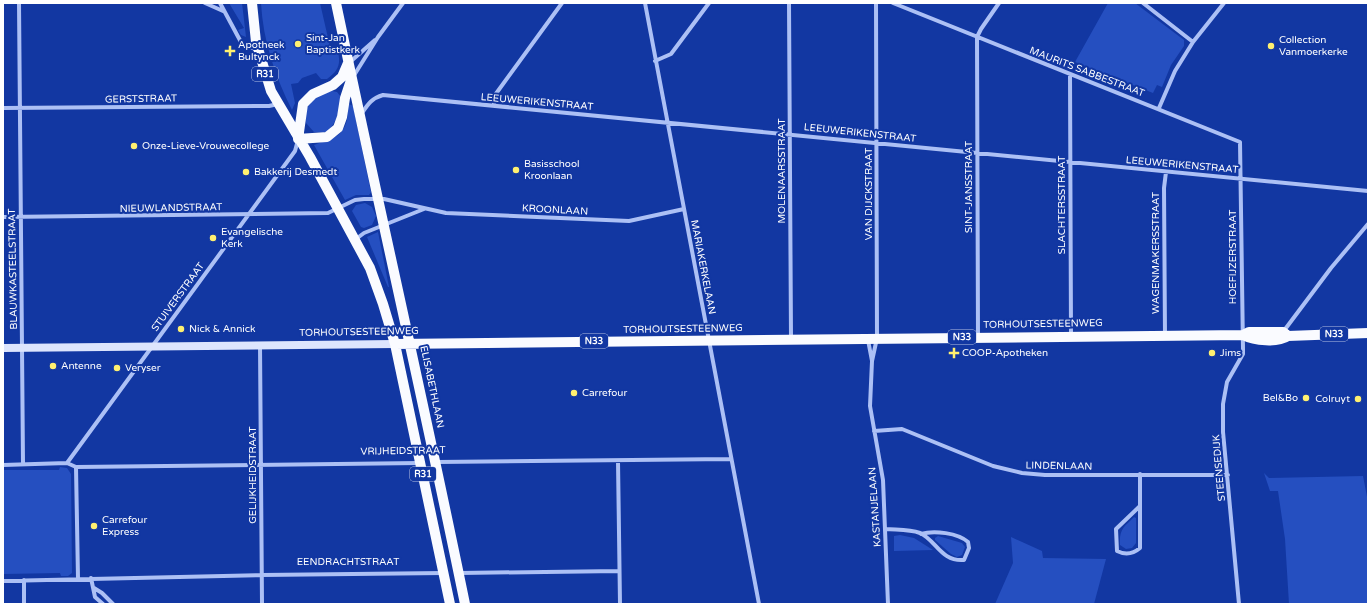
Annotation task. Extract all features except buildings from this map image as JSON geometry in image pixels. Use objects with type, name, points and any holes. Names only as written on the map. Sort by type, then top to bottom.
[{"type":"main road","name":"R31","points":[[252,3],[258,50],[268,82],[278,104],[370,268],[383,304],[395,344],[450,604]]},
{"type":"main road","name":"ELISABETHLAAN","points":[[336,3],[359,117],[411,344],[465,604]]},
{"type":"main road","points":[[348,63],[342,77],[333,86],[313,94],[303,104],[298,139],[326,137],[338,128],[342,117],[345,98],[352,79]]},
{"type":"main road","name":"TORHOUTSESTEENWEG","points":[[395,344],[1165,335],[1243,335],[1250,339],[1285,336],[1368,333]]},
{"type":"main road","name":"VRIJHEIDSTRAAT","points":[[420,463],[435,462]]},
{"type":"main road","name":"EENDRACHTSTRAAT","points":[[444,573],[459,573]]},
{"type":"street","name":"BLAUWKASTEELSTRAAT","points":[[19,3],[23,463]]},
{"type":"street","points":[[205,3],[223,11]]},
{"type":"street","points":[[220,3],[242,44],[258,50]]},
{"type":"street","points":[[352,79],[378,37],[403,3]]},
{"type":"street","points":[[494,106],[494,95],[562,3]]},
{"type":"street","name":"MARIAKERKELAAN","points":[[645,3],[730,459],[759,604]]},
{"type":"street","points":[[655,62],[671,54],[709,3]]},
{"type":"street","name":"MOLENAARSSTRAAT","points":[[789,3],[791,339]]},
{"type":"street","name":"VAN DIJCKSTRAAT","points":[[872,338],[876,143],[876,3]]},
{"type":"street","name":"MAURITS SABBESTRAAT","points":[[893,3],[1159,108],[1240,142],[1241,179]]},
{"type":"street","points":[[977,37],[998,3]]},
{"type":"street","points":[[1143,3],[1193,42]]},
{"type":"street","points":[[1159,108],[1174,71],[1193,42],[1224,3]]},
{"type":"street","points":[[348,63],[378,37]]},
{"type":"street","name":"SINT-JANSSTRAAT","points":[[977,37],[978,337]]},
{"type":"street","name":"SLACHTERSSTRAAT","points":[[1070,74],[1071,336]]},
{"type":"street","name":"LEEUWERIKENSTRAAT","points":[[359,117],[375,97],[383,95],[1368,192]]},
{"type":"street","name":"GERSTSTRAAT","points":[[3,108],[270,106],[278,104]]},
{"type":"street","name":"STUIVERSTRAAT","points":[[67,463],[150,347],[295,151],[298,139]]},
{"type":"street","name":"WAGENMAKERSSTRAAT","points":[[1165,335],[1164,188],[1166,172]]},
{"type":"street","name":"HOEFIJZERSTRAAT","points":[[1241,179],[1243,335]]},
{"type":"street","points":[[338,209],[355,200],[378,199]]},
{"type":"street","name":"KROONLAAN","points":[[378,199],[384,199],[446,213],[629,221],[684,209]]},
{"type":"street","name":"NIEUWLANDSTRAAT","points":[[3,217],[248,215],[328,213],[338,209]]},
{"type":"street","points":[[355,240],[364,233],[384,227],[425,209]]},
{"type":"street","points":[[1285,336],[1331,268],[1368,224]]},
{"type":"street","name":"STEENSEDIJK","points":[[1240,604],[1223,432],[1223,404],[1227,382],[1243,354],[1243,335]]},
{"type":"street","name":"KASTANJELAAN","points":[[872,338],[870,406],[883,480],[888,604]]},
{"type":"street","name":"KASTANJELAAN","points":[[872,338],[872,361]]},
{"type":"street","name":"TORHOUTSESTEENWEG","points":[[3,348],[395,344]]},
{"type":"street","name":"GELIJKHEIDSTRAAT","points":[[260,345],[262,604]]},
{"type":"street","name":"LINDENLAAN","points":[[874,431],[902,429],[993,466],[1022,473],[1045,475],[1228,475]]},
{"type":"street","name":"VRIJHEIDSTRAAT","points":[[435,462],[730,459]]},
{"type":"street","points":[[618,461],[620,604]]},
{"type":"street","points":[[3,465],[23,463],[67,463],[76,467],[78,578]]},
{"type":"street","name":"VRIJHEIDSTRAAT","points":[[76,467],[420,463]]},
{"type":"street","points":[[1140,474],[1140,506],[1140,548],[1135,553],[1122,554],[1117,550],[1116,529],[1140,506]]},
{"type":"street","points":[[886,530],[909,530],[921,534],[939,551],[950,558],[964,560],[968,542],[964,539],[935,532],[921,534]]},
{"type":"street","name":"EENDRACHTSTRAAT","points":[[459,573],[619,571]]},
{"type":"street","name":"EENDRACHTSTRAAT","points":[[3,580],[444,573]]},
{"type":"street","points":[[91,578],[95,597],[103,604]]},
{"type":"street","points":[[24,580],[24,604]]},
{"type":"street","points":[[94,588],[102,593],[113,604]]},
{"type":"shaded area","points":[[229,3],[242,3],[246,37],[241,35],[238,30],[244,28]]},
{"type":"shaded area","name":"Sint-Jan Baptistkerk","points":[[261,3],[320,3],[331,51],[338,52],[338,67],[327,79],[321,79],[316,73],[302,78],[298,83],[291,84],[295,103],[292,110],[275,71],[267,45]]},
{"type":"shaded area","points":[[1108,3],[1135,3],[1184,40],[1184,46],[1171,65],[1162,87],[1157,85],[1153,93],[1075,62]]},
{"type":"shaded area","points":[[332,91],[337,92],[341,97],[336,120],[327,132],[314,132],[306,123],[305,117],[308,106],[316,98]]},
{"type":"shaded area","points":[[349,104],[353,106],[371,192],[369,195],[356,195],[345,200],[314,145],[338,135],[342,131],[347,120],[347,110]]},
{"type":"shaded area","points":[[365,203],[372,207],[376,216],[372,225],[364,228],[361,227],[352,211],[356,205]]},
{"type":"shaded area","points":[[378,232],[389,287],[367,237]]},
{"type":"shaded area","points":[[60,467],[67,468],[71,474],[72,573],[68,576],[61,576],[60,573],[3,574],[3,470],[59,470]]},
{"type":"shaded area","points":[[1264,473],[1269,478],[1363,476],[1368,502],[1368,604],[1289,604],[1285,539],[1278,491],[1270,491]]},
{"type":"shaded area","points":[[1134,517],[1136,518],[1136,543],[1132,548],[1126,549],[1120,545],[1120,535],[1127,523]]},
{"type":"shaded area","points":[[900,535],[914,538],[933,550],[894,551],[894,536]]},
{"type":"shaded area","points":[[938,536],[962,543],[965,547],[962,555],[957,557],[951,554],[935,540]]},
{"type":"shaded area","points":[[1011,537],[1042,551],[1043,558],[1106,559],[1094,604],[995,604],[1013,563]]},
{"type":"place","name":"Sint-Jan Baptistkerk","points":[[298,44]]},
{"type":"place","name":"Collection Vanmoerkerke","points":[[1271,46]]},
{"type":"place","name":"Apotheek Bultynck","points":[[230,51]]},
{"type":"place","name":"Onze-Lieve-Vrouwecollege","points":[[134,146]]},
{"type":"place","name":"Basisschool Kroonlaan","points":[[516,170]]},
{"type":"place","name":"Bakkerij Desmedt","points":[[246,172]]},
{"type":"place","name":"Evangelische Kerk","points":[[213,238]]},
{"type":"place","name":"Nick & Annick","points":[[181,329]]},
{"type":"place","name":"COOP-Apotheken","points":[[954,353]]},
{"type":"place","name":"Jims","points":[[1212,353]]},
{"type":"place","name":"Antenne","points":[[53,366]]},
{"type":"place","name":"Veryser","points":[[117,368]]},
{"type":"place","name":"Carrefour","points":[[574,393]]},
{"type":"place","name":"Bel&Bo","points":[[1306,398]]},
{"type":"place","name":"Colruyt","points":[[1358,399]]},
{"type":"place","name":"Carrefour Express","points":[[94,526]]}]
